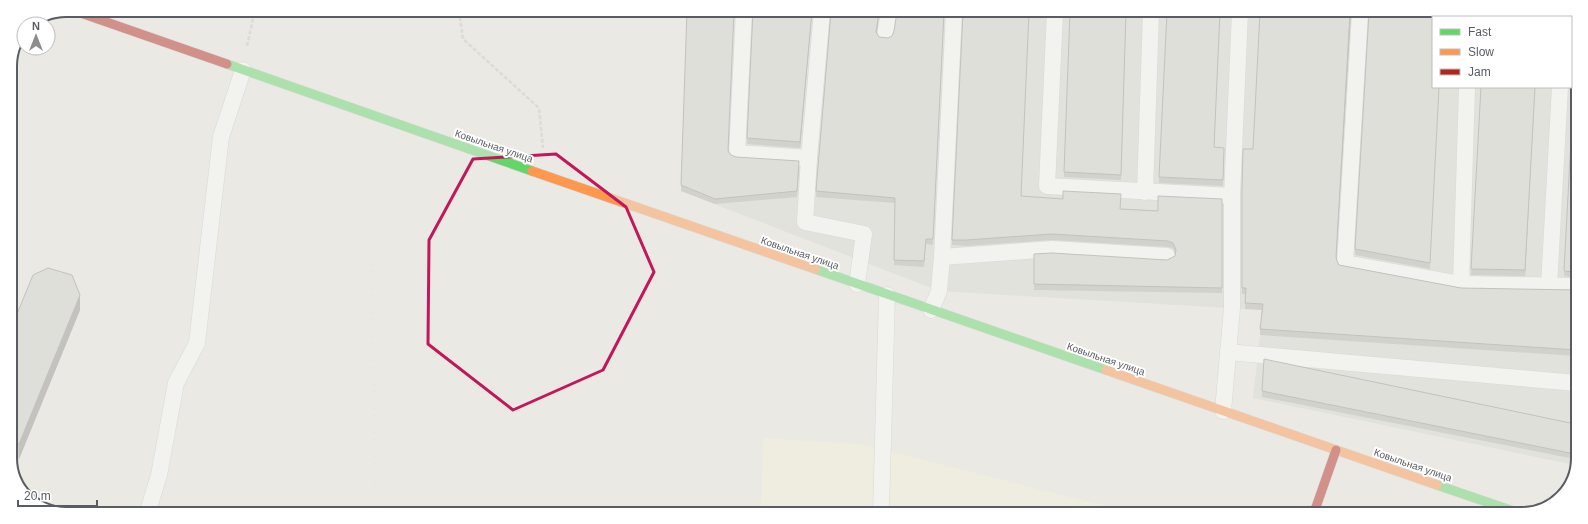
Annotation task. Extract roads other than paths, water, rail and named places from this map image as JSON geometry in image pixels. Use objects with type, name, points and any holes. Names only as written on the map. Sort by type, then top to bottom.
[{"type":"main road","name":"Ковыльная улица","points":[[92,17],[1336,450],[1493,507]]},
{"type":"main road","points":[[1316,507],[1336,450]]},
{"type":"lane","points":[[744,17],[737,153],[809,158]]},
{"type":"lane","points":[[822,17],[805,222],[864,234],[857,284]]},
{"type":"lane","points":[[886,36],[888,17]]},
{"type":"lane","points":[[931,310],[939,291],[942,257],[954,17]]},
{"type":"lane","points":[[1055,17],[1047,186],[1232,196]]},
{"type":"lane","points":[[1145,192],[1151,17]]},
{"type":"lane","points":[[1223,411],[1232,308],[1232,196],[1240,17]]},
{"type":"lane","points":[[1360,17],[1345,263],[1461,284],[1571,286]]},
{"type":"lane","points":[[149,507],[159,475],[176,383],[197,343],[221,137],[242,70]]},
{"type":"lane","points":[[1461,284],[1467,88]]},
{"type":"lane","points":[[1549,286],[1560,88]]},
{"type":"lane","points":[[942,257],[1052,249],[1167,256]]},
{"type":"lane","points":[[881,507],[887,295]]},
{"type":"lane","points":[[1228,352],[1571,383]]},
{"type":"railway","points":[[372,264],[376,507]]}]
